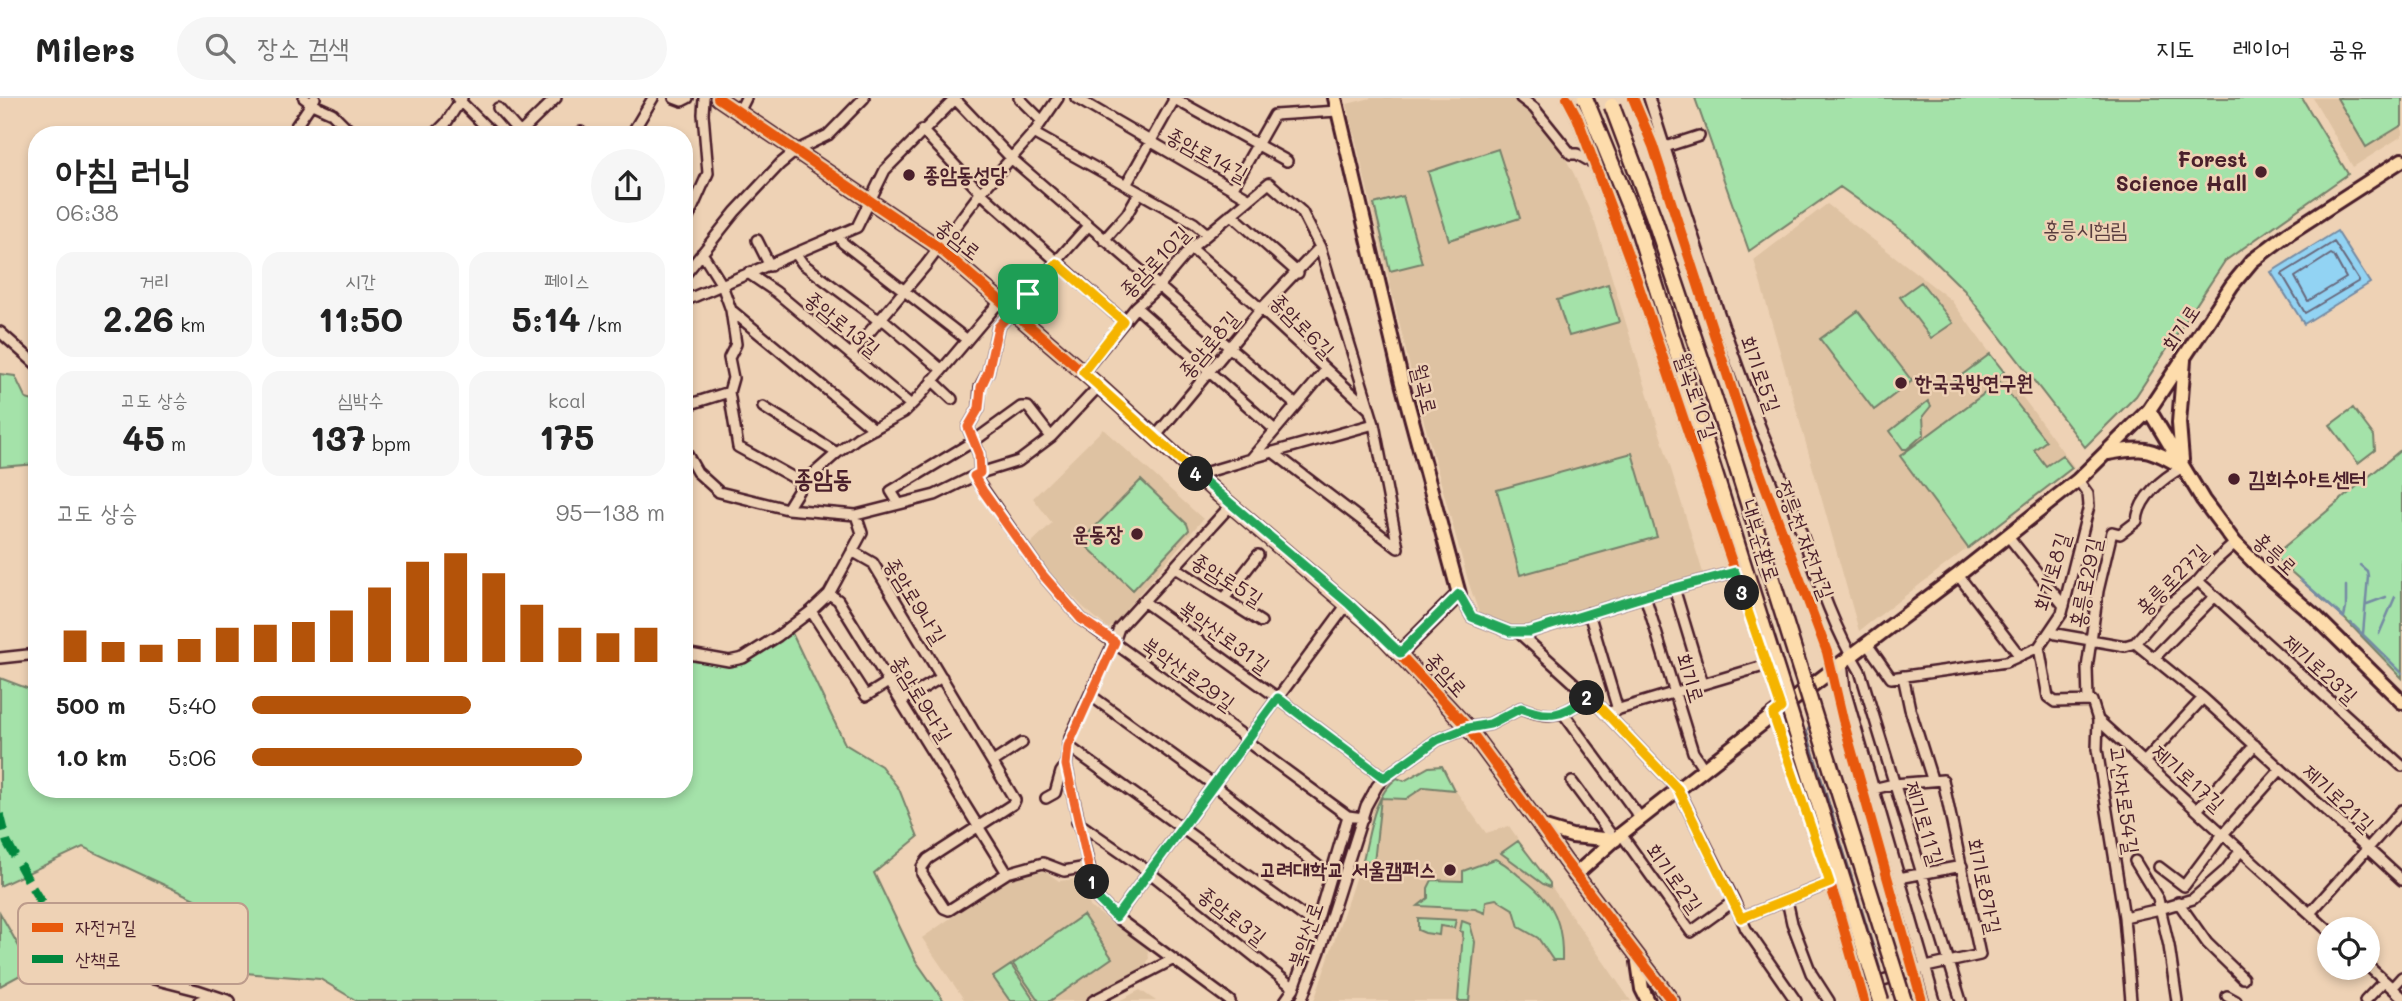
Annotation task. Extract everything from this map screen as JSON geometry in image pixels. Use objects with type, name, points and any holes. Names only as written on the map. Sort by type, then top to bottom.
[{"type":"highway","name":"내부순환로","points":[[1585,98],[1637,226],[1881,1001]]},
{"type":"highway","name":"내부순환로","points":[[1612,106],[1658,228],[1727,436],[1904,1001]]},
{"type":"main road","name":"종암로","points":[[718,98],[938,247],[1231,505],[1348,603],[1400,653],[1468,728],[1637,958],[1672,1001]]},
{"type":"main road","name":"월곡로","points":[[1336,104],[1403,387],[1459,594]]},
{"type":"main road","name":"회기로","points":[[1575,875],[1678,789],[2078,480],[2149,410],[2232,285],[2252,261],[2402,160]]},
{"type":"main road","points":[[2183,467],[2179,423],[2185,358]]},
{"type":"main road","name":"홍릉로","points":[[2149,410],[2203,500],[2235,543],[2323,623],[2402,702]]},
{"type":"main road","points":[[2107,453],[2148,449],[2183,467]]},
{"type":"main road","points":[[1400,653],[1459,594]]},
{"type":"main road","points":[[1542,827],[1572,836],[1618,837]]},
{"type":"main road","points":[[1637,958],[1642,989],[1648,1001]]},
{"type":"street","points":[[527,126],[556,98]]},
{"type":"street","points":[[636,126],[653,98]]},
{"type":"street","points":[[674,98],[682,101],[688,98]]},
{"type":"street","points":[[693,207],[708,173],[704,98]]},
{"type":"street","points":[[739,112],[746,98]]},
{"type":"street","points":[[693,264],[735,212],[797,150],[828,135],[864,98]]},
{"type":"street","points":[[693,297],[857,227],[885,170],[955,98],[1012,159],[1296,405]]},
{"type":"street","points":[[1019,98],[1042,121]]},
{"type":"street","points":[[938,247],[1033,133],[1058,98]]},
{"type":"street","name":"종암로14길","points":[[1076,98],[1250,199]]},
{"type":"street","points":[[1126,185],[1174,98]]},
{"type":"street","name":"종암로14길","points":[[1174,98],[1287,161]]},
{"type":"street","points":[[1521,98],[1534,108],[1571,154],[1577,154],[1593,163]]},
{"type":"street","name":"월곡로10길","points":[[1567,98],[1630,260],[1766,665],[1777,712],[1862,986],[1864,1001]]},
{"type":"street","name":"회기로5길","points":[[1649,98],[1756,417],[1783,481],[1847,660]]},
{"type":"street","points":[[443,126],[460,99],[486,126]]},
{"type":"street","points":[[295,126],[310,100],[332,113],[345,126]]},
{"type":"street","name":"월곡로","points":[[1232,189],[1274,115],[1336,104]]},
{"type":"street","points":[[498,108],[513,126]]},
{"type":"street","points":[[922,130],[981,193],[1123,321]]},
{"type":"street","points":[[1033,133],[1194,223],[1207,234]]},
{"type":"street","points":[[1665,147],[1699,136]]},
{"type":"street","name":"종암로10길","points":[[1083,372],[1123,321],[1158,287],[1191,248],[1269,183],[1302,212],[1320,247]]},
{"type":"street","points":[[1104,240],[1128,214],[1139,192]]},
{"type":"street","points":[[1231,214],[1298,273]]},
{"type":"street","points":[[977,475],[979,454],[968,427],[979,408],[981,387],[988,372],[998,327],[1088,226]]},
{"type":"street","points":[[839,236],[843,243],[967,339]]},
{"type":"street","points":[[757,240],[770,266]]},
{"type":"street","name":"종암로","points":[[851,354],[938,247]]},
{"type":"street","points":[[1273,453],[1398,548],[1374,424],[1320,247]]},
{"type":"street","name":"종암로8길","points":[[1155,437],[1261,309],[1320,247]]},
{"type":"street","name":"종암로6길","points":[[1191,248],[1326,370],[1251,459]]},
{"type":"street","points":[[702,253],[722,285],[731,310],[736,344],[729,358],[733,378],[729,392],[738,447],[803,482]]},
{"type":"street","name":"종암로13길","points":[[796,254],[803,264],[886,322],[942,369]]},
{"type":"street","name":"종암로13길","points":[[748,273],[776,292],[911,404]]},
{"type":"street","points":[[787,509],[803,482],[837,453],[904,412],[1001,300]]},
{"type":"street","points":[[1136,307],[1275,430]]},
{"type":"street","points":[[731,310],[874,429]]},
{"type":"street","points":[[0,332],[28,357]]},
{"type":"street","points":[[1326,370],[1370,410]]},
{"type":"street","points":[[932,380],[952,399]]},
{"type":"street","points":[[693,465],[719,492],[787,509],[856,515],[935,495],[977,475],[1019,461],[1051,437],[1099,386]]},
{"type":"street","points":[[693,403],[729,392]]},
{"type":"street","points":[[763,407],[837,453]]},
{"type":"street","points":[[899,504],[891,491],[974,441],[1021,407],[1028,407],[1051,437]]},
{"type":"street","points":[[1197,475],[1374,424]]},
{"type":"street","name":"홍릉로29길","points":[[2088,701],[2087,668],[2098,591],[2112,532],[2120,534],[2137,521],[2138,510],[2150,493],[2170,474],[2183,467]]},
{"type":"street","name":"북악산로29길","points":[[977,475],[1042,574],[1081,619],[1348,816]]},
{"type":"street","name":"회기로8길","points":[[2039,647],[2051,632],[2064,606],[2089,506],[2088,494],[2078,480]]},
{"type":"street","name":"종암로5길","points":[[1230,1001],[1116,917],[1096,897],[1087,867],[1066,765],[1068,746],[1119,628],[1231,505]]},
{"type":"street","points":[[693,655],[729,661],[743,658],[811,611],[829,594],[862,533],[856,515]]},
{"type":"street","points":[[2008,536],[2064,606]]},
{"type":"street","name":"홍릉로27길","points":[[2135,643],[2166,607],[2198,581],[2235,543]]},
{"type":"street","name":"종암로9나길","points":[[852,551],[873,563],[1015,802],[978,827]]},
{"type":"street","points":[[1224,598],[1258,555]]},
{"type":"street","name":"종암로5길","points":[[1174,567],[1262,622]]},
{"type":"street","points":[[1459,594],[1472,617],[1510,632],[1529,632],[1645,596],[1735,572]]},
{"type":"street","points":[[1958,575],[2018,655]]},
{"type":"street","name":"제기로23길","points":[[2198,581],[2402,766]]},
{"type":"street","name":"회기로","points":[[1674,588],[1703,684]]},
{"type":"street","name":"종암로9다길","points":[[829,594],[838,600],[890,681],[1007,873]]},
{"type":"street","name":"회기로","points":[[1645,596],[1694,754],[1704,769]]},
{"type":"street","points":[[2153,659],[2214,597]]},
{"type":"street","name":"북악산로31길","points":[[1143,601],[1384,778]]},
{"type":"street","points":[[1116,917],[1348,603]]},
{"type":"street","points":[[811,611],[866,696],[890,681]]},
{"type":"street","points":[[1589,613],[1618,709]]},
{"type":"street","points":[[1518,632],[1589,696],[1678,789],[1746,929],[1796,1001]]},
{"type":"street","points":[[2051,632],[2125,646],[2135,643]]},
{"type":"street","name":"제기로21길","points":[[2135,643],[2203,698],[2402,880]]},
{"type":"street","points":[[1867,644],[1891,678],[2006,662],[2039,647],[2048,697],[2055,702],[2088,701]]},
{"type":"street","points":[[0,658],[28,655]]},
{"type":"street","points":[[1847,660],[1845,691],[1922,968],[1935,1001]]},
{"type":"street","name":"제기로11길","points":[[1847,660],[1860,671],[1961,1001]]},
{"type":"street","points":[[1606,713],[1766,665]]},
{"type":"street","name":"회기로8가길","points":[[1862,986],[1922,968],[1980,955],[1943,780],[1932,779],[1910,709],[1903,676]]},
{"type":"street","name":"종암로9나길","points":[[902,701],[942,677]]},
{"type":"street","points":[[1090,695],[1214,785],[1331,876]]},
{"type":"street","points":[[1589,696],[1563,713],[1641,819]]},
{"type":"street","points":[[2144,762],[2203,698]]},
{"type":"street","name":"고산자로54길","points":[[2088,701],[2092,701],[2098,720],[2097,750],[2123,917],[2131,1001]]},
{"type":"street","name":"종암로","points":[[1468,728],[1490,724],[1521,708],[1536,714],[1554,716],[1563,713]]},
{"type":"street","name":"제기로17길","points":[[2098,720],[2317,920]]},
{"type":"street","name":"북악산로","points":[[1301,1001],[1371,795],[1384,778],[1437,740],[1468,728]]},
{"type":"street","points":[[993,762],[1022,743]]},
{"type":"street","points":[[2197,810],[2255,745]]},
{"type":"street","name":"종암로3길","points":[[1068,746],[1316,925]]},
{"type":"street","name":"종암로5길","points":[[1046,798],[1055,795],[1066,765]]},
{"type":"street","name":"제기로21길","points":[[2223,834],[2281,769]]},
{"type":"street","points":[[1873,789],[1932,779]]},
{"type":"street","points":[[1572,782],[1618,837]]},
{"type":"street","points":[[2310,913],[2402,810]]},
{"type":"street","points":[[1285,1001],[1294,988],[1316,925],[1348,816],[1363,818]]},
{"type":"street","name":"종암로3길","points":[[1077,822],[1149,872],[1294,988]]},
{"type":"street","points":[[978,827],[923,864],[922,874],[944,908],[951,909],[1007,873],[1043,863],[1064,871],[1087,867]]},
{"type":"street","name":"제기로17길","points":[[2159,867],[2184,886],[2223,834]]},
{"type":"street","name":"회기로2길","points":[[1618,837],[1690,932],[1734,901]]},
{"type":"street","points":[[2123,917],[2193,898],[2225,871],[2241,850]]},
{"type":"street","points":[[2135,861],[2158,899],[2169,946],[2177,1001]]},
{"type":"street","points":[[1899,878],[1962,866]]},
{"type":"street","points":[[1741,918],[1830,883]]},
{"type":"street","points":[[1787,900],[1792,923],[1811,973],[1829,1001]]},
{"type":"street","points":[[2178,902],[2207,943],[2243,978]]},
{"type":"street","points":[[1093,1001],[1172,960]]},
{"type":"street","points":[[2380,977],[2402,997]]},
{"type":"street","points":[[2392,988],[2402,977]]},
{"type":"street","points":[[2365,1001],[2384,981]]},
{"type":"street","points":[[172,984],[230,1001]]},
{"type":"street","points":[[199,1001],[218,996]]},
{"type":"shaded area","points":[[1371,98],[1515,98],[1549,129],[1574,174],[1595,223],[1704,576],[1696,576],[1519,629],[1479,613],[1415,389],[1347,104]]},
{"type":"shaded area","points":[[2313,98],[2402,98],[2402,136],[2353,167]]},
{"type":"shaded area","name":"한국국방연구원","points":[[1827,204],[1951,300],[2074,467],[1859,631],[1754,260]]},
{"type":"shaded area","points":[[1103,429],[1203,519],[1109,629],[1049,572],[1029,545],[1052,523],[1033,498]]},
{"type":"shaded area","name":"고려대학교 서울캠퍼스","points":[[1442,765],[1453,787],[1486,833],[1509,826],[1631,1001],[1314,1001],[1362,858],[1373,809],[1388,783],[1397,777],[1404,780],[1428,766]]},
{"type":"shaded area","points":[[1045,871],[1059,881],[1083,878],[1090,907],[1147,947],[1149,958],[1145,967],[1094,1001],[965,1001],[922,938],[1008,878]]},
{"type":"shaded area","points":[[1140,990],[1156,1001],[1119,1001]]},
{"type":"green space","name":"홍릉시험림","points":[[1695,98],[2302,98],[2348,174],[2225,261],[2136,396],[2085,447],[1964,290],[1908,235],[1840,187],[1749,251]]},
{"type":"green space","points":[[2337,98],[2402,98],[2402,125],[2366,147]]},
{"type":"green space","points":[[1498,149],[1520,218],[1449,240],[1428,172]]},
{"type":"green space","points":[[1403,196],[1422,263],[1390,271],[1374,204]]},
{"type":"green space","points":[[1921,282],[1953,323],[1931,338],[1900,297]]},
{"type":"green space","points":[[1608,284],[1619,322],[1569,336],[1557,300]]},
{"type":"green space","points":[[1858,311],[1912,381],[1874,410],[1820,339]]},
{"type":"green space","points":[[1990,354],[2004,372],[1992,383],[1974,379],[1955,387],[1951,383]]},
{"type":"green space","points":[[0,374],[15,376],[28,400],[28,465],[0,467]]},
{"type":"green space","points":[[2000,382],[2046,441],[2034,450],[2046,466],[2062,455],[2072,468],[1968,548],[1900,456]]},
{"type":"green space","points":[[1928,401],[1931,406],[1923,416],[1924,434],[1907,449],[1903,449],[1890,431]]},
{"type":"green space","points":[[2353,408],[2374,436],[2375,450],[2358,463],[2330,425]]},
{"type":"green space","points":[[2402,449],[2402,678],[2344,618],[2273,556]]},
{"type":"green space","points":[[1632,453],[1657,537],[1520,575],[1497,490]]},
{"type":"green space","name":"운동장","points":[[1141,480],[1187,524],[1189,530],[1133,590],[1084,544],[1085,537]]},
{"type":"green space","points":[[791,631],[845,744],[881,766],[899,789],[918,837],[874,873],[916,961],[944,1001],[357,1001],[320,979],[248,973],[248,903],[198,903],[199,901],[83,847],[0,886],[0,678],[28,689],[28,798],[693,798],[693,661],[735,666]]},
{"type":"green space","points":[[1442,766],[1454,790],[1424,787],[1406,799],[1381,798],[1397,778],[1404,781],[1429,767]]},
{"type":"green space","points":[[1381,798],[1374,863],[1363,860]]},
{"type":"green space","points":[[1518,841],[1550,883],[1550,887],[1501,853]]},
{"type":"green space","points":[[1495,859],[1539,892],[1553,910],[1560,932],[1562,960],[1553,960],[1538,938],[1519,927],[1514,910],[1496,899],[1486,901],[1485,913],[1475,909],[1418,906],[1428,898],[1428,888],[1432,880],[1463,881],[1463,871]]},
{"type":"green space","points":[[0,913],[18,945],[18,976],[0,986]]},
{"type":"green space","points":[[1083,915],[1112,958],[1050,1001],[1039,1001],[1013,964]]},
{"type":"green space","points":[[1418,918],[1456,920],[1454,928],[1440,926],[1439,935],[1418,930]]},
{"type":"green space","points":[[1462,921],[1470,924],[1475,942],[1469,1001],[1458,1001]]},
{"type":"green space","points":[[1011,965],[1035,1001],[1010,1001],[993,977]]},
{"type":"water","points":[[2337,231],[2370,283],[2304,324],[2271,272]]},
{"type":"pier","points":[[1593,98],[1607,98],[1632,158],[1813,702],[1820,697],[1915,1001],[1875,1001],[1788,718],[1799,711],[1619,163]]},
{"type":"waterway","points":[[2360,565],[2367,571],[2368,576],[2363,634]]},
{"type":"waterway","points":[[2300,579],[2344,618]]},
{"type":"waterway","points":[[2344,617],[2346,586]]},
{"type":"waterway","points":[[2367,604],[2386,597]]},
{"type":"waterway","points":[[2379,634],[2395,597]]},
{"type":"waterway","points":[[2351,623],[2402,673]]},
{"type":"marked path","points":[[0,814],[7,842],[42,903]]},
{"type":"cycle path","points":[[718,98],[938,247],[1099,386],[1220,496],[1378,631],[1468,728],[1672,1001]]},
{"type":"cycle path","points":[[1567,98],[1577,117],[1630,260],[1781,708]]},
{"type":"cycle path","name":"정릉천 자전거길","points":[[1633,98],[1653,146],[1751,448],[1827,652],[1843,720],[1922,1001]]},
{"type":"cycle path","points":[[1773,715],[1837,905],[1864,1001]]},
{"type":"place","name":"Forest Science Hall","points":[[2261,172]]},
{"type":"place","name":"종암동성당","points":[[909,175]]},
{"type":"place","name":"한국국방연구원","points":[[1901,383]]},
{"type":"place","name":"김희수아트센터","points":[[2234,479]]},
{"type":"place","name":"운동장","points":[[1137,534]]},
{"type":"place","name":"고려대학교 서울캠퍼스","points":[[1450,870]]},
{"type":"district","name":"종암동","points":[[823,479]]},
{"type":"route","points":[[1057,263],[1123,321],[1083,372],[1220,496],[1348,603],[1400,653],[1459,594],[1472,617],[1510,632],[1529,632],[1735,572],[1781,708],[1773,715],[1830,883],[1741,918],[1678,789],[1589,696],[1570,710],[1554,716],[1536,714],[1521,708],[1490,724],[1445,736],[1384,778],[1278,698],[1116,917],[1096,897],[1087,867],[1066,765],[1070,737],[1115,642],[1081,619],[1077,611],[1042,574],[974,476],[980,473],[979,454],[968,427],[979,408],[981,387],[988,372],[998,327],[1028,294],[1057,263]]}]
